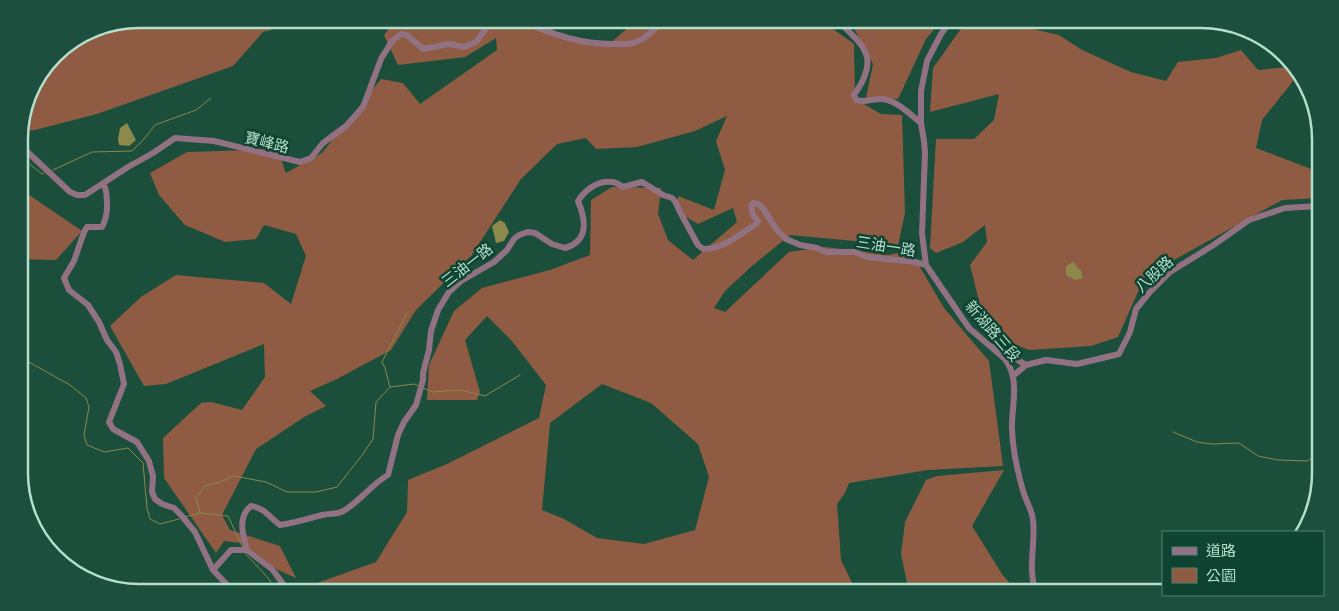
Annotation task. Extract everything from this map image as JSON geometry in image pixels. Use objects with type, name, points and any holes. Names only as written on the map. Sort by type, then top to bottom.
[{"type":"street","name":"寶峰路","points":[[28,152],[70,192],[77,195],[85,195],[175,138],[214,141],[300,162],[311,158],[323,143],[346,126],[363,107],[381,59],[392,41],[401,34],[407,35],[423,49],[449,44],[464,47],[476,42],[485,28]]},
{"type":"street","points":[[538,28],[566,37],[603,45],[635,43],[656,28]]},
{"type":"street","points":[[845,28],[861,44],[868,59],[867,73],[854,95],[856,100],[860,102],[881,99],[894,101],[920,123]]},
{"type":"street","name":"新湖路三段","points":[[945,28],[927,61],[921,91],[920,123],[924,141],[921,224],[923,250],[926,265],[960,316],[969,328],[1008,364],[1013,376],[1015,391],[1012,431],[1019,476],[1032,511],[1033,521],[1032,583]]},
{"type":"street","name":"三油一路","points":[[247,550],[242,530],[243,518],[246,510],[251,506],[256,506],[267,512],[280,525],[298,523],[343,512],[367,493],[376,482],[388,475],[398,435],[404,422],[416,405],[438,310],[449,292],[461,281],[494,262],[519,235],[528,232],[535,233],[552,244],[565,248],[574,243],[580,237],[584,228],[578,201],[583,194],[598,183],[614,182],[624,187],[642,182],[663,195],[672,198],[698,245],[703,249],[710,249],[727,243],[756,224],[758,221],[753,215],[751,205],[753,203],[762,207],[777,230],[786,239],[800,245],[817,248],[826,252],[855,252],[867,257],[926,265]]},
{"type":"street","points":[[104,183],[107,210],[105,221],[102,227],[87,227],[74,261],[64,278],[69,290],[88,305],[99,322],[107,340],[116,352],[120,364],[124,384],[110,422],[114,429],[137,442],[149,461],[153,476],[152,492],[155,499],[162,504],[174,508],[195,532],[213,570],[226,584]]},
{"type":"street","name":"八股路","points":[[1013,376],[1026,365],[1046,360],[1077,364],[1119,354],[1130,332],[1136,309],[1149,292],[1170,272],[1249,220],[1285,208],[1312,206]]},
{"type":"street","points":[[977,335],[1026,365]]},
{"type":"street","points":[[213,570],[231,550],[247,550],[272,569],[283,584]]},
{"type":"green space","points":[[131,28],[272,28],[263,32],[233,66],[97,114],[28,130],[28,124],[31,110],[42,83],[65,55],[83,42],[96,36]]},
{"type":"green space","points":[[389,28],[555,28],[549,33],[607,46],[628,28],[832,28],[854,44],[855,99],[881,114],[902,115],[905,213],[898,245],[790,235],[725,291],[714,308],[725,312],[789,252],[825,247],[889,255],[910,250],[944,308],[989,361],[1003,466],[928,470],[849,483],[837,504],[841,560],[852,583],[315,584],[376,562],[407,512],[408,480],[447,464],[539,418],[546,385],[511,340],[487,316],[465,340],[480,392],[477,400],[427,400],[429,365],[454,311],[482,288],[550,270],[590,255],[591,200],[612,187],[661,188],[658,214],[668,240],[693,260],[737,222],[733,208],[698,224],[678,212],[678,196],[714,210],[725,170],[716,141],[727,116],[695,131],[637,147],[596,149],[586,138],[557,144],[521,179],[471,256],[416,310],[391,350],[310,391],[326,406],[304,417],[256,449],[222,515],[230,530],[280,546],[296,578],[278,570],[242,543],[224,541],[216,553],[164,478],[163,438],[201,403],[211,402],[242,410],[265,377],[264,344],[166,384],[144,386],[110,326],[141,297],[176,275],[264,283],[291,304],[306,256],[296,234],[264,225],[256,239],[225,242],[185,225],[159,195],[150,173],[187,152],[277,149],[286,173],[322,153],[381,79],[403,83],[420,104],[497,50],[496,38],[465,57],[398,65],[384,35]],"holes":[[[602,384],[651,403],[698,444],[709,477],[695,530],[644,544],[597,538],[564,519],[542,510],[550,423]]]},
{"type":"green space","points":[[854,28],[935,28],[926,39],[898,99],[866,98],[873,64]]},
{"type":"green space","points":[[962,28],[1028,28],[1059,35],[1082,50],[1131,72],[1166,81],[1178,62],[1216,58],[1241,50],[1258,70],[1286,67],[1295,79],[1262,120],[1256,148],[1312,169],[1312,198],[1282,200],[1145,276],[1118,337],[1091,346],[1029,350],[997,337],[964,308],[980,305],[970,265],[987,242],[985,225],[963,242],[936,253],[930,248],[936,139],[974,139],[994,120],[999,94],[930,112],[933,68]]},
{"type":"green space","points":[[28,194],[82,231],[56,260],[28,259]]},
{"type":"green space","points":[[1004,470],[972,526],[1010,583],[907,583],[901,554],[905,522],[926,480],[937,476]]},
{"type":"shaded area","points":[[127,123],[136,140],[129,146],[119,145],[120,128]]},
{"type":"shaded area","points":[[500,220],[505,223],[509,232],[504,241],[496,243],[492,226]]},
{"type":"shaded area","points":[[1073,262],[1081,271],[1083,278],[1076,280],[1066,275],[1066,266]]},
{"type":"waterway","points":[[53,170],[92,152],[132,151],[155,125],[196,110],[211,98]]},
{"type":"waterway","points":[[28,163],[42,174],[44,173]]},
{"type":"waterway","points":[[390,387],[382,362],[407,313]]},
{"type":"waterway","points":[[28,362],[70,385],[86,398],[89,407],[84,435],[87,445],[104,452],[128,448],[143,463],[147,508],[150,519],[160,524],[179,519]]},
{"type":"waterway","points":[[423,388],[433,392],[461,390],[485,396],[520,375]]},
{"type":"waterway","points":[[200,513],[196,498],[205,486],[234,476],[266,482],[287,492],[316,492],[337,487],[373,439],[376,402],[390,387],[414,384],[419,386]]},
{"type":"waterway","points":[[1173,432],[1197,442],[1212,444],[1239,443],[1258,456],[1278,460],[1307,461],[1312,458]]},
{"type":"waterway","points":[[185,517],[200,513],[228,516],[243,548]]},
{"type":"waterway","points":[[244,552],[272,584]]}]
